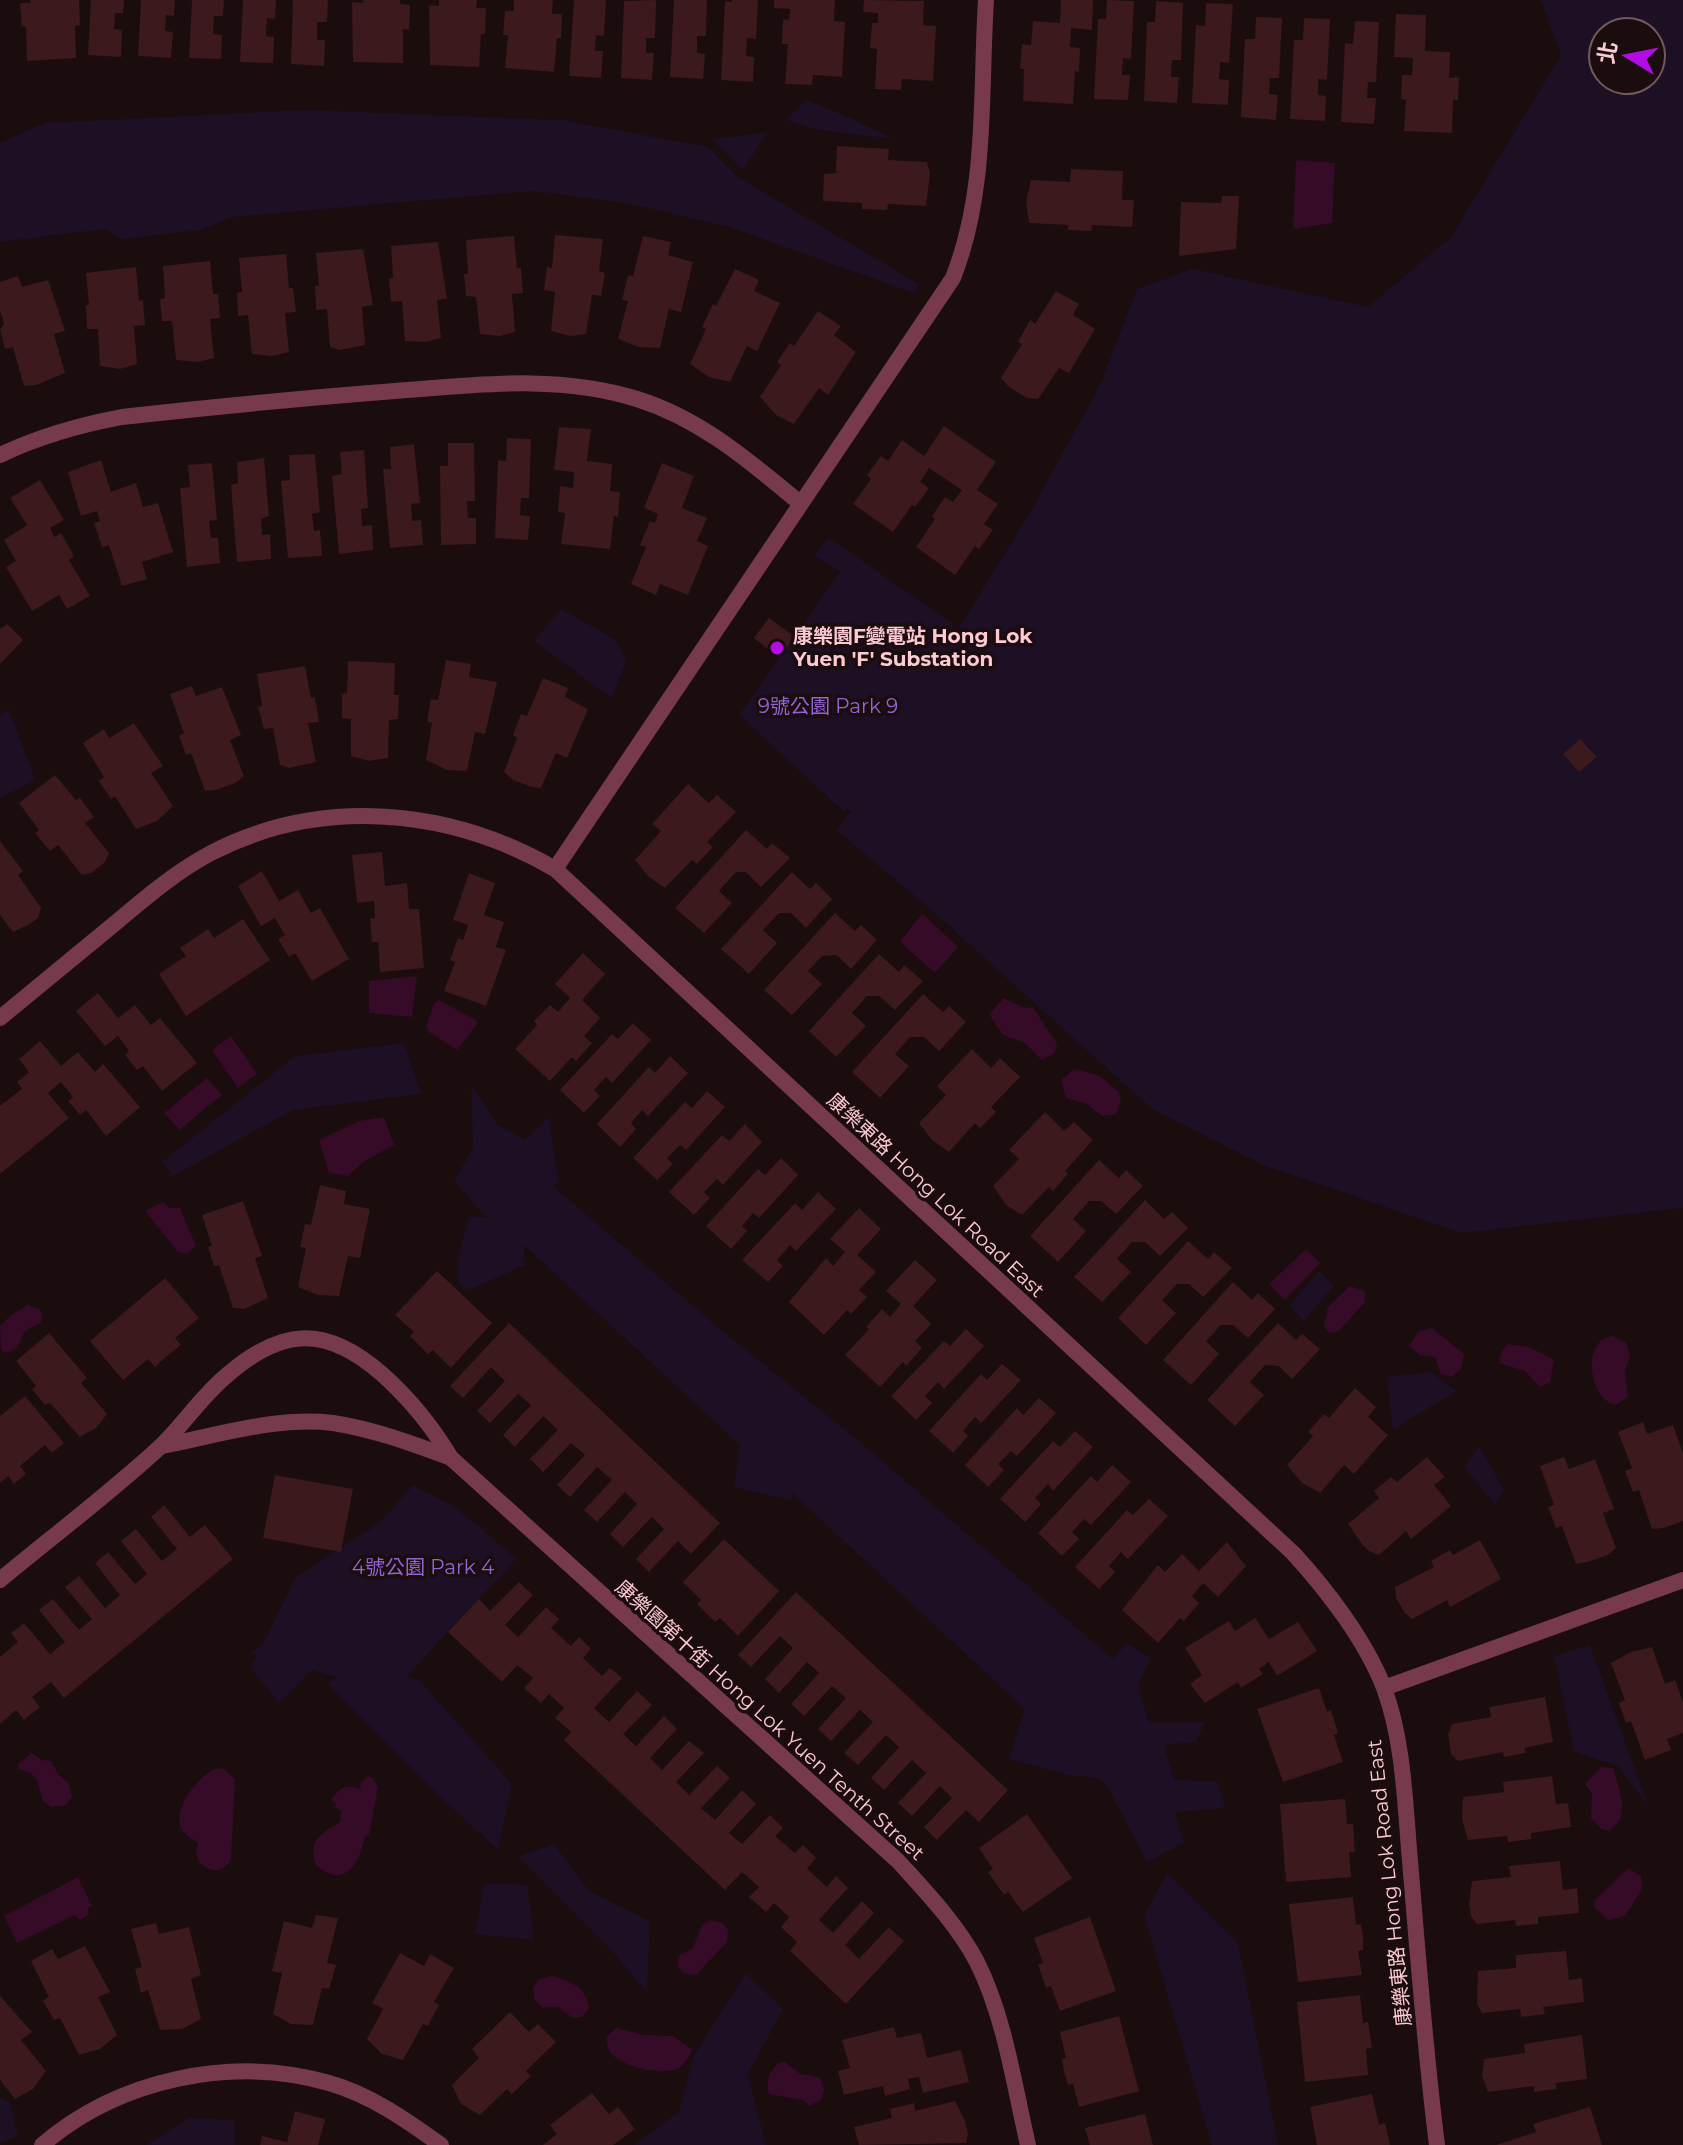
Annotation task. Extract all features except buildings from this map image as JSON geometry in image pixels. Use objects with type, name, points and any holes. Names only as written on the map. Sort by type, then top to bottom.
[{"type":"street","points":[[555,869],[953,278],[964,251],[976,200],[986,0]]},
{"type":"street","points":[[0,455],[33,439],[122,417],[480,384],[549,384],[594,389],[637,399],[683,417],[728,444],[800,503]]},
{"type":"street","name":"康樂東路 Hong Lok Road East","points":[[0,1018],[175,876],[211,853],[279,825],[343,815],[422,821],[465,830],[533,856],[555,869],[1293,1553],[1326,1590],[1384,1688],[1396,1735],[1437,2145]]},
{"type":"street","name":"康樂園第十街 Hong Lok Yuen Tenth Street","points":[[0,1580],[161,1446],[196,1404],[226,1375],[258,1352],[278,1342],[299,1338],[322,1340],[345,1347],[366,1361],[414,1405],[451,1458],[898,1861],[944,1911],[977,1963],[992,2001],[1028,2145]]},
{"type":"street","name":"康樂園第十街 Hong Lok Yuen Tenth Street","points":[[161,1446],[294,1422],[331,1423],[402,1440],[451,1458]]},
{"type":"street","points":[[1384,1688],[1683,1580]]},
{"type":"street","points":[[42,2145],[95,2108],[130,2092],[165,2080],[236,2073],[285,2074],[330,2083],[368,2098],[403,2117],[441,2145]]},
{"type":"green space","name":"9號公園 Park 9","points":[[1541,0],[1683,0],[1683,1208],[1462,1233],[1263,1165],[1152,1109],[928,907],[836,830],[851,812],[847,808],[844,812],[739,715],[840,572],[814,555],[828,537],[953,624],[951,628],[957,631],[1031,511],[1101,383],[1137,289],[1193,269],[1368,307],[1452,236],[1561,55]]},
{"type":"green space","points":[[806,100],[894,139],[819,130],[786,120]]},
{"type":"green space","points":[[304,110],[563,120],[708,147],[738,177],[919,284],[914,293],[729,227],[631,204],[534,191],[232,217],[202,230],[122,239],[105,229],[0,242],[0,143],[45,123]]},
{"type":"green space","points":[[768,132],[743,170],[712,139]]},
{"type":"green space","points":[[561,609],[616,640],[626,662],[611,698],[534,641]]},
{"type":"green space","points":[[9,709],[35,780],[0,798],[0,715]]},
{"type":"green space","points":[[404,1043],[421,1094],[293,1110],[173,1176],[162,1162],[295,1056]]},
{"type":"green space","points":[[471,1083],[497,1124],[524,1140],[549,1117],[558,1180],[554,1187],[721,1330],[854,1437],[1113,1659],[1127,1643],[1151,1658],[1138,1685],[1148,1720],[1152,1723],[1205,1722],[1196,1742],[1164,1745],[1174,1780],[1217,1781],[1225,1808],[1175,1812],[1184,1843],[1147,1862],[1107,1786],[1099,1778],[1068,1775],[1009,1759],[1025,1709],[791,1492],[792,1501],[734,1487],[740,1445],[524,1245],[525,1265],[469,1290],[458,1283],[458,1257],[469,1216],[489,1218],[454,1180],[473,1149]]},
{"type":"green space","points":[[1319,1271],[1334,1286],[1304,1321],[1289,1306]]},
{"type":"green space","points":[[1431,1372],[1456,1391],[1393,1430],[1387,1377]]},
{"type":"green space","points":[[1479,1446],[1504,1490],[1495,1505],[1464,1467]]},
{"type":"green space","name":"4號公園 Park 4","points":[[413,1485],[451,1505],[516,1559],[407,1676],[421,1682],[512,1784],[498,1850],[328,1684],[336,1677],[312,1670],[279,1703],[251,1668],[257,1656],[250,1654],[264,1642],[296,1577],[379,1523]]},
{"type":"green space","points":[[1590,1645],[1648,1806],[1618,1766],[1574,1752],[1554,1656]]},
{"type":"green space","points":[[554,1844],[589,1891],[650,1921],[647,1993],[613,1952],[518,1856]]},
{"type":"green space","points":[[1167,1873],[1238,1943],[1278,2145],[1212,2145],[1144,1915]]},
{"type":"green space","points":[[484,1883],[527,1885],[534,1940],[475,1934]]},
{"type":"green space","points":[[746,1973],[783,2009],[748,2074],[766,2145],[634,2145],[679,2112],[693,2057]]},
{"type":"green space","points":[[0,2097],[10,2102],[18,2136],[0,2143]]},
{"type":"green space","points":[[188,2118],[234,2120],[235,2145],[146,2145]]},
{"type":"shaded area","points":[[1296,160],[1335,163],[1332,223],[1293,229]]},
{"type":"shaded area","points":[[922,913],[958,947],[935,973],[900,942]]},
{"type":"shaded area","points":[[417,976],[412,1017],[369,1013],[369,981]]},
{"type":"shaded area","points":[[1004,998],[1024,1008],[1033,1007],[1056,1042],[1057,1048],[1053,1054],[1042,1060],[1025,1043],[1003,1035],[989,1014]]},
{"type":"shaded area","points":[[439,1000],[476,1020],[477,1024],[457,1050],[426,1027],[434,1004]]},
{"type":"shaded area","points":[[231,1036],[257,1074],[238,1088],[212,1050]]},
{"type":"shaded area","points":[[1077,1069],[1100,1076],[1119,1092],[1121,1102],[1116,1114],[1102,1116],[1087,1104],[1066,1098],[1061,1080]]},
{"type":"shaded area","points":[[207,1078],[222,1095],[179,1130],[164,1113]]},
{"type":"shaded area","points":[[384,1117],[394,1145],[363,1162],[348,1176],[329,1173],[319,1140],[359,1121]]},
{"type":"shaded area","points":[[163,1202],[170,1208],[180,1208],[196,1246],[187,1254],[178,1252],[145,1211]]},
{"type":"shaded area","points":[[1306,1249],[1320,1263],[1285,1300],[1269,1284]]},
{"type":"shaded area","points":[[1350,1286],[1365,1291],[1365,1302],[1338,1332],[1329,1333],[1324,1326],[1328,1307]]},
{"type":"shaded area","points":[[28,1305],[40,1309],[41,1322],[25,1331],[17,1348],[7,1353],[1,1350],[0,1326]]},
{"type":"shaded area","points":[[1432,1328],[1464,1354],[1461,1369],[1452,1377],[1441,1374],[1435,1357],[1420,1355],[1409,1346],[1419,1331]]},
{"type":"shaded area","points":[[1613,1336],[1626,1343],[1630,1356],[1625,1371],[1628,1397],[1616,1405],[1600,1393],[1592,1370],[1596,1347]]},
{"type":"shaded area","points":[[1508,1344],[1529,1347],[1554,1360],[1550,1382],[1540,1387],[1525,1371],[1499,1363],[1502,1351]]},
{"type":"shaded area","points":[[32,1753],[42,1760],[51,1761],[58,1774],[69,1784],[72,1797],[66,1805],[51,1807],[43,1801],[35,1777],[18,1769],[19,1763]]},
{"type":"shaded area","points":[[1601,1767],[1613,1768],[1622,1802],[1620,1818],[1609,1831],[1601,1829],[1591,1818],[1592,1794],[1585,1784]]},
{"type":"shaded area","points":[[216,1768],[224,1769],[235,1780],[231,1859],[225,1867],[216,1870],[199,1862],[196,1854],[198,1843],[183,1831],[179,1817],[190,1792],[202,1777]]},
{"type":"shaded area","points":[[368,1776],[378,1787],[369,1835],[365,1836],[350,1870],[335,1875],[326,1872],[316,1865],[313,1849],[322,1834],[340,1822],[341,1811],[334,1807],[336,1804],[331,1800],[343,1788],[351,1786],[360,1789],[361,1782]]},
{"type":"shaded area","points":[[1628,1868],[1641,1876],[1642,1889],[1625,1916],[1608,1920],[1594,1907],[1595,1900]]},
{"type":"shaded area","points":[[78,1877],[92,1906],[88,1908],[89,1914],[80,1920],[75,1915],[17,1943],[4,1916]]},
{"type":"shaded area","points":[[711,1920],[720,1922],[728,1929],[727,1942],[696,1975],[684,1974],[678,1966],[678,1956],[693,1948],[702,1925]]},
{"type":"shaded area","points":[[552,1976],[571,1982],[582,1991],[589,2009],[582,2017],[573,2018],[558,2007],[542,2007],[534,2000],[533,1988],[539,1979]]},
{"type":"shaded area","points":[[616,2028],[644,2035],[673,2036],[693,2050],[683,2065],[675,2069],[654,2071],[632,2066],[608,2049],[607,2037]]},
{"type":"shaded area","points":[[784,2061],[800,2074],[819,2077],[824,2088],[822,2099],[809,2106],[803,2100],[769,2094],[770,2074],[775,2066]]},
{"type":"place","name":"康樂園F變電站 Hong Lok Yuen 'F' Substation","points":[[777,648]]}]
